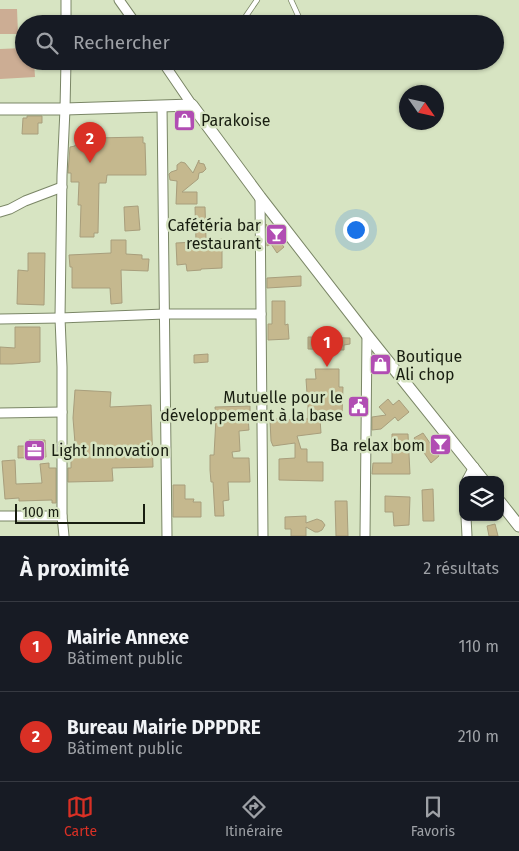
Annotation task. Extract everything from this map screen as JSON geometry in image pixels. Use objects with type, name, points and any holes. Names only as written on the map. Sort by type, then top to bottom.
[{"type":"street","points":[[66,0],[66,15]]},
{"type":"street","points":[[119,0],[130,15]]},
{"type":"street","points":[[64,536],[62,516],[60,318],[66,70]]},
{"type":"street","points":[[168,70],[207,127],[260,196],[367,335],[480,476]]},
{"type":"street","points":[[0,109],[192,105]]},
{"type":"street","points":[[162,106],[167,536]]},
{"type":"street","points":[[0,212],[62,187]]},
{"type":"street","points":[[260,196],[263,536]]},
{"type":"street","points":[[0,319],[165,314],[261,314]]},
{"type":"street","points":[[365,536],[367,335]]},
{"type":"street","points":[[0,413],[62,412]]},
{"type":"street","points":[[469,476],[474,468]]},
{"type":"street","points":[[504,507],[519,526]]},
{"type":"street","points":[[0,516],[62,516]]},
{"type":"street","points":[[466,521],[467,536]]},
{"type":"lane","points":[[247,15],[256,0]]},
{"type":"lane","points":[[291,0],[298,15]]},
{"type":"shaded area","points":[[0,9],[17,9],[17,15],[15,15],[15,34],[0,34]]},
{"type":"shaded area","points":[[15,48],[15,70],[35,70],[35,77],[0,79],[0,49]]},
{"type":"building","points":[[27,116],[42,116],[42,123],[38,123],[38,134],[22,134],[23,118],[27,118]]},
{"type":"building","points":[[143,137],[143,143],[145,143],[146,175],[107,175],[106,183],[99,183],[98,233],[94,233],[94,237],[80,237],[81,205],[78,205],[79,182],[71,182],[71,173],[68,173],[70,147],[75,145],[94,145],[94,138]]},
{"type":"building","points":[[199,160],[199,163],[204,164],[206,169],[199,173],[198,179],[182,192],[197,192],[197,204],[176,204],[177,181],[170,180],[169,174],[177,170],[177,165],[181,162],[185,163],[193,173]]},
{"type":"building","points":[[138,206],[140,230],[125,231],[124,207]]},
{"type":"building","points":[[195,207],[205,207],[206,239],[222,239],[222,268],[187,271],[186,264],[177,265],[176,243],[196,242]]},
{"type":"building","points":[[266,224],[284,247],[277,253],[271,244],[267,246]]},
{"type":"building","points":[[111,240],[126,240],[126,254],[142,255],[142,259],[149,259],[148,271],[121,270],[122,303],[111,304],[110,288],[72,288],[72,267],[70,267],[69,255],[111,253]]},
{"type":"building","points":[[28,253],[45,253],[44,305],[17,304],[18,270],[28,271]]},
{"type":"building","points":[[301,276],[301,286],[267,288],[267,278]]},
{"type":"building","points":[[272,301],[285,301],[285,325],[288,324],[289,339],[268,340],[268,324],[272,324]]},
{"type":"building","points":[[15,327],[40,327],[40,362],[0,364],[0,347],[15,348]]},
{"type":"building","points":[[308,337],[350,338],[350,344],[344,345],[344,350],[308,349]]},
{"type":"building","points":[[208,354],[208,362],[194,363],[194,355]]},
{"type":"building","points":[[315,369],[339,369],[339,387],[343,387],[342,415],[334,414],[334,416],[320,419],[321,433],[297,436],[301,449],[307,449],[307,462],[323,462],[323,481],[279,480],[279,459],[295,458],[295,443],[273,446],[270,420],[287,417],[287,420],[308,419],[306,379],[316,379]]},
{"type":"building","points":[[75,390],[111,392],[110,407],[151,405],[153,467],[112,468],[113,481],[68,482],[68,468],[71,468],[71,457],[76,456],[73,418]]},
{"type":"building","points":[[388,399],[393,405],[399,400],[409,412],[398,421],[395,417],[381,429],[372,430],[372,417],[386,415],[379,407]]},
{"type":"building","points":[[250,406],[250,417],[248,417],[249,430],[239,431],[240,451],[232,452],[233,458],[249,458],[250,482],[228,482],[229,500],[223,501],[224,516],[215,516],[210,455],[214,455],[215,407]]},
{"type":"building","points":[[423,433],[439,456],[431,463],[414,438]]},
{"type":"building","points":[[392,434],[408,434],[410,474],[372,474],[373,463],[392,463]]},
{"type":"building","points":[[29,440],[45,440],[46,457],[18,458],[18,446],[29,446]]},
{"type":"building","points":[[15,460],[16,484],[42,483],[40,464],[49,463],[49,468],[56,468],[56,503],[52,503],[52,500],[19,501],[19,498],[5,499],[2,461]]},
{"type":"building","points":[[173,485],[185,485],[185,499],[194,499],[193,502],[201,502],[201,517],[173,517]]},
{"type":"building","points":[[433,489],[434,521],[423,521],[422,490]]},
{"type":"building","points":[[385,496],[410,497],[409,525],[394,526],[393,512],[385,512]]},
{"type":"building","points":[[335,501],[347,501],[348,536],[336,536]]},
{"type":"building","points":[[306,516],[306,523],[317,519],[322,521],[325,525],[322,530],[315,532],[306,527],[306,536],[291,536],[291,529],[285,529],[285,517]]},
{"type":"building","points":[[495,524],[498,536],[489,536],[487,526]]},
{"type":"place","name":"Parakoise","points":[[185,120]]},
{"type":"place","name":"Bureau Mairie DPPDRE","points":[[90,163]]},
{"type":"place","name":"Cafétéria bar restaurant","points":[[277,234]]},
{"type":"place","name":"Boutique Ali chop","points":[[380,365]]},
{"type":"place","name":"Mairie Annexe","points":[[327,367]]},
{"type":"place","name":"Mutuelle pour le développement à la base","points":[[359,406]]},
{"type":"place","name":"Ba relax bom","points":[[441,445]]},
{"type":"place","name":"Light Innovation","points":[[35,450]]}]
